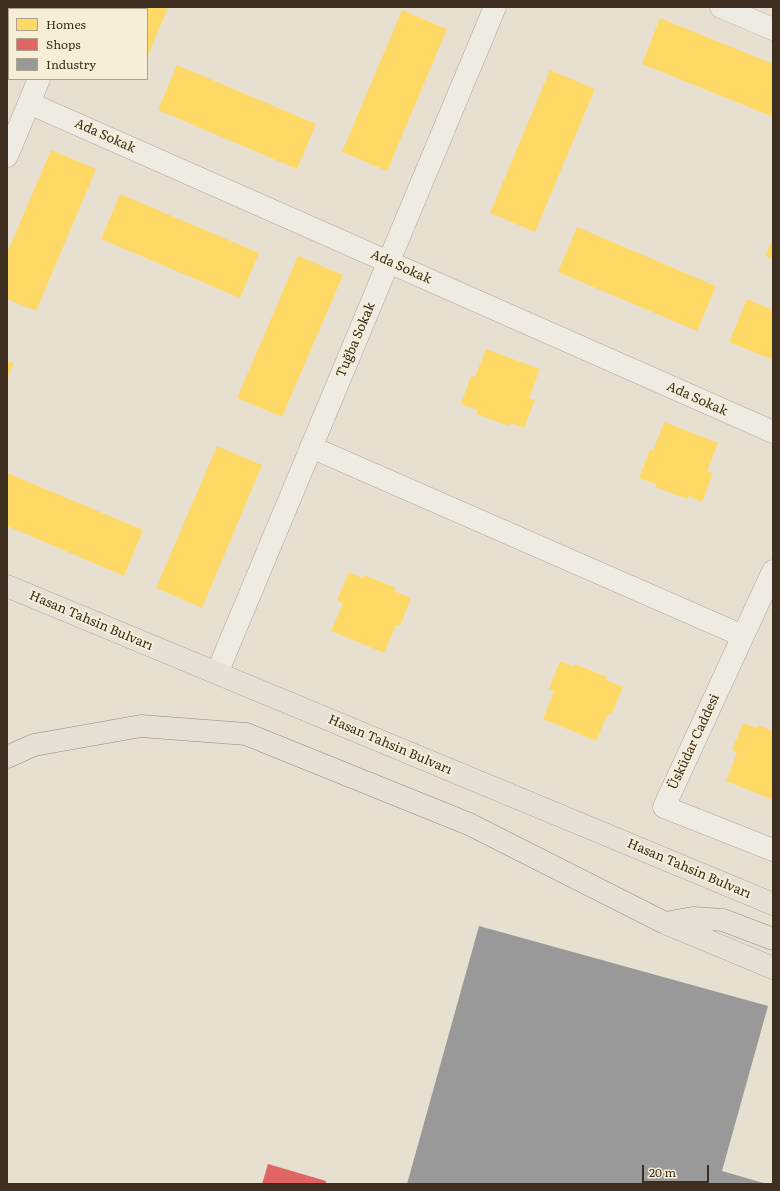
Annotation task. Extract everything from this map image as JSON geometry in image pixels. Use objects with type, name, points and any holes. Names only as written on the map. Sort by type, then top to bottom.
[{"type":"main road","name":"Hasan Tahsin Bulvarı","points":[[7,586],[773,904]]},
{"type":"main road","points":[[7,757],[34,745],[141,726],[246,734],[469,824],[665,923],[773,968]]},
{"type":"main road","points":[[665,923],[693,918],[723,920],[773,939]]},
{"type":"street","name":"Tuğba Sokak","points":[[216,673],[495,7]]},
{"type":"street","points":[[721,7],[773,29]]},
{"type":"street","points":[[7,156],[39,80]]},
{"type":"street","name":"Ada Sokak","points":[[29,103],[773,432]]},
{"type":"street","points":[[311,447],[743,636]]},
{"type":"street","name":"Üsküdar Caddesi","points":[[773,571],[664,807],[773,850]]},
{"type":"building: Homes","points":[[168,7],[148,56],[148,8],[114,8]]},
{"type":"building: Homes","points":[[402,10],[447,29],[387,171],[342,152]]},
{"type":"building: Homes","points":[[660,18],[773,64],[773,117],[642,64]]},
{"type":"building: Homes","points":[[177,65],[316,124],[297,169],[158,110]]},
{"type":"building: Homes","points":[[550,70],[595,89],[535,232],[490,213]]},
{"type":"building: Homes","points":[[51,150],[96,169],[36,311],[7,299],[7,253]]},
{"type":"building: Homes","points":[[120,194],[259,253],[240,298],[101,239]]},
{"type":"building: Homes","points":[[577,227],[716,286],[697,331],[558,272]]},
{"type":"building: Homes","points":[[773,238],[773,259],[765,256]]},
{"type":"building: Homes","points":[[298,256],[343,275],[282,417],[237,398]]},
{"type":"building: Homes","points":[[747,299],[773,310],[773,360],[729,342]]},
{"type":"building: Homes","points":[[486,349],[540,369],[529,398],[535,400],[524,428],[510,423],[509,426],[476,414],[478,410],[461,404],[471,376],[475,377]]},
{"type":"building: Homes","points":[[7,361],[14,363],[7,379]]},
{"type":"building: Homes","points":[[664,422],[718,443],[707,471],[713,473],[702,502],[688,496],[687,499],[655,487],[656,484],[639,478],[650,449],[653,451]]},
{"type":"building: Homes","points":[[217,446],[262,465],[202,608],[156,588]]},
{"type":"building: Homes","points":[[7,473],[143,530],[124,576],[7,526]]},
{"type":"building: Homes","points":[[349,572],[362,578],[364,575],[396,588],[394,591],[411,598],[400,626],[396,625],[384,653],[331,631],[343,603],[337,600]]},
{"type":"building: Homes","points":[[560,661],[574,667],[575,664],[607,677],[606,680],[623,687],[611,715],[608,713],[596,741],[543,719],[554,691],[549,689]]},
{"type":"building: Homes","points":[[743,723],[757,728],[758,725],[773,731],[773,800],[726,781],[737,753],[732,750]]},
{"type":"building: Shops","points":[[268,1164],[326,1181],[326,1184],[262,1184]]},
{"type":"building: Industry","points":[[479,926],[768,1006],[722,1171],[767,1184],[407,1184]]}]
